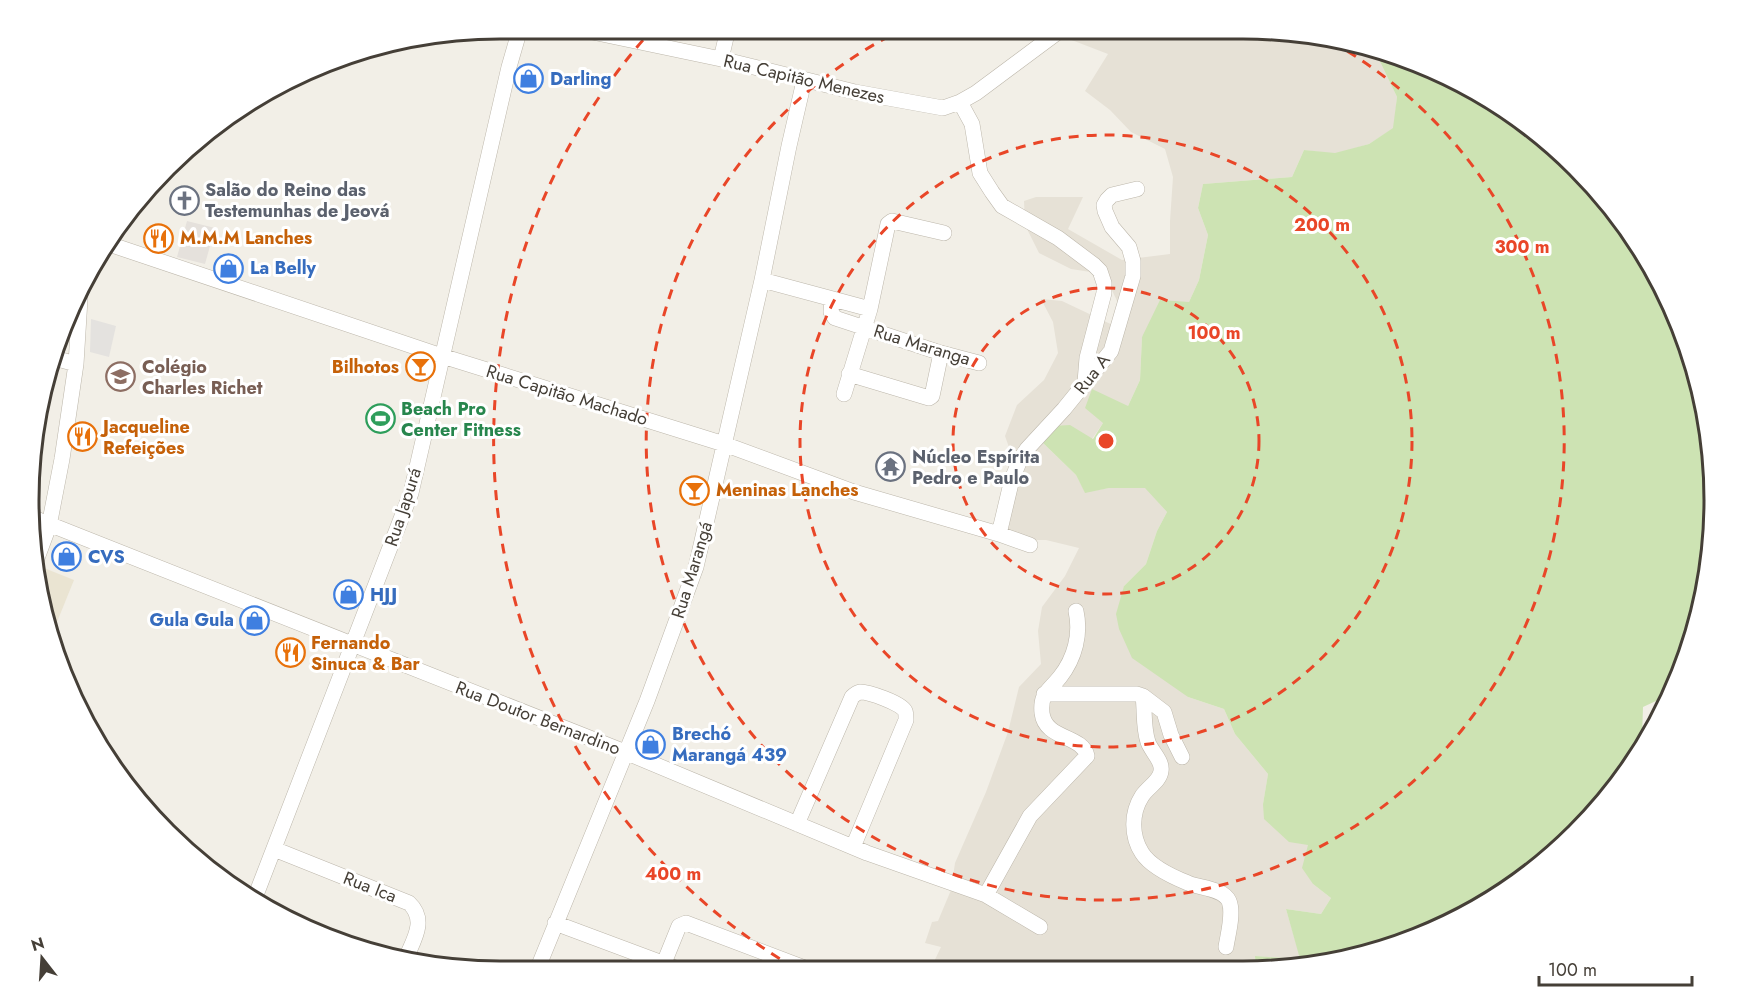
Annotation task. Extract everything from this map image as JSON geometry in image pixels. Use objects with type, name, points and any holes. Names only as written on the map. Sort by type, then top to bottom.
[{"type":"street","name":"Rua Japurá","points":[[257,892],[411,493],[517,39]]},
{"type":"street","name":"Rua Capitão Menezes","points":[[626,39],[721,59],[804,81],[943,108],[960,102]]},
{"type":"street","points":[[721,59],[726,39]]},
{"type":"street","points":[[1049,39],[976,93],[960,102],[972,124],[981,173],[1002,206],[1058,237],[1100,271],[1104,293],[1087,358],[1085,382]]},
{"type":"street","name":"Rua Marangá","points":[[540,961],[654,681],[696,567],[762,280],[804,81]]},
{"type":"street","name":"Rua A","points":[[999,534],[1012,479],[1020,460],[1027,449],[1065,409],[1110,351],[1133,276],[1133,261],[1129,247],[1112,227],[1104,205],[1112,195],[1137,189]]},
{"type":"street","name":"Rua Maranga","points":[[844,394],[870,309],[890,221],[944,233]]},
{"type":"street","name":"Rua Capitão Machado","points":[[116,246],[442,356],[724,444],[854,492],[1030,545]]},
{"type":"street","name":"Rua Maranga","points":[[762,280],[870,309]]},
{"type":"street","points":[[832,299],[831,312],[835,318],[864,327]]},
{"type":"street","points":[[42,546],[49,526],[62,459],[76,364],[79,313]]},
{"type":"street","name":"Rua Maranga","points":[[864,327],[940,353],[979,363]]},
{"type":"street","points":[[849,374],[929,398],[932,396],[940,353]]},
{"type":"street","points":[[61,360],[76,364]]},
{"type":"street","name":"Rua Doutor Bernardino","points":[[40,521],[625,752],[853,847],[986,895],[1040,927]]},
{"type":"street","points":[[986,895],[1010,856],[1030,816],[1086,756],[1086,750],[1082,746],[1058,735],[1042,716],[1044,694],[1061,676],[1075,649],[1078,636],[1076,610]]},
{"type":"street","points":[[797,824],[852,697],[857,693],[864,693],[885,699],[902,707],[906,720],[853,847]]},
{"type":"street","points":[[1044,694],[1137,694],[1143,696],[1164,712],[1171,735],[1182,757]]},
{"type":"street","points":[[1143,696],[1148,740],[1162,766],[1161,772],[1142,796],[1136,810],[1133,823],[1136,839],[1143,854],[1164,871],[1190,884],[1225,896],[1231,909],[1226,946]]},
{"type":"street","name":"Rua Ica","points":[[274,849],[409,903],[415,908],[419,928],[409,952]]},
{"type":"street","points":[[555,923],[659,961]]},
{"type":"street","points":[[665,961],[679,926],[686,923],[786,961]]},
{"type":"shaded area","points":[[1069,39],[1273,40],[1333,48],[1379,60],[1397,97],[1394,128],[1369,144],[1335,154],[1304,150],[1292,177],[1203,184],[1198,208],[1208,235],[1199,280],[1189,302],[1142,337],[1140,380],[1128,406],[1103,423],[1092,439],[1041,441],[1076,475],[1085,492],[1109,488],[1146,488],[1167,512],[1157,531],[1146,564],[1124,586],[1188,697],[1224,709],[1235,734],[1268,774],[1263,804],[1309,844],[1313,884],[1331,898],[1321,914],[1286,909],[1300,957],[1286,959],[1255,956],[1255,961],[1243,961],[934,961],[941,947],[925,943],[932,922],[938,921],[951,890],[955,863],[986,792],[1008,732],[1019,687],[1041,664],[1038,631],[1042,607],[1065,576],[1079,548],[1046,540],[1026,540],[1000,531],[1020,478],[1005,436],[1017,405],[1044,380],[1058,353],[1053,322],[1041,299],[1062,301],[1119,328],[1120,307],[1104,274],[1071,269],[1039,253],[1025,225],[1024,201],[1036,197],[1083,197],[1068,229],[1122,260],[1170,254],[1173,177],[1165,149],[1131,132],[1110,110],[1085,91],[1108,54]]},
{"type":"shaded area","points":[[187,221],[215,228],[205,264],[177,257]]},
{"type":"shaded area","points":[[91,319],[116,326],[109,357],[90,352]]},
{"type":"shaded area","points":[[44,568],[74,580],[57,622],[48,590]]},
{"type":"green space","points":[[1379,60],[1447,87],[1474,101],[1524,134],[1547,153],[1590,196],[1626,244],[1656,296],[1669,324],[1680,352],[1695,410],[1703,470],[1704,500],[1700,560],[1680,648],[1658,700],[1643,707],[1642,729],[1626,756],[1609,781],[1569,826],[1524,866],[1474,899],[1447,913],[1391,937],[1333,952],[1300,957],[1286,909],[1321,914],[1331,898],[1313,884],[1302,868],[1308,845],[1289,842],[1264,819],[1263,804],[1268,774],[1235,734],[1224,709],[1188,697],[1132,658],[1119,629],[1116,614],[1124,586],[1146,564],[1157,531],[1167,512],[1145,488],[1109,488],[1085,493],[1076,475],[1041,441],[1053,426],[1070,425],[1093,439],[1103,423],[1085,408],[1092,389],[1128,406],[1140,380],[1142,337],[1160,300],[1189,302],[1199,280],[1208,235],[1198,208],[1203,184],[1292,177],[1304,150],[1335,153],[1369,144],[1393,128],[1397,97]]},
{"type":"green space","points":[[1255,956],[1290,958],[1255,961]]},
{"type":"place","name":"Darling","points":[[529,79]]},
{"type":"place","name":"Salão do Reino das Testemunhas de Jeová","points":[[184,200]]},
{"type":"place","name":"M.M.M Lanches","points":[[159,238]]},
{"type":"place","name":"La Belly","points":[[229,268]]},
{"type":"place","name":"Bilhotos","points":[[420,367]]},
{"type":"place","name":"Colégio Charles Richet","points":[[121,377]]},
{"type":"place","name":"Beach Pro Center Fitness","points":[[380,419]]},
{"type":"place","name":"Jacqueline Refeições","points":[[82,437]]},
{"type":"place","name":"Núcleo Espírita Pedro e Paulo","points":[[891,467]]},
{"type":"place","name":"Meninas Lanches","points":[[695,490]]},
{"type":"place","name":"CVS","points":[[67,557]]},
{"type":"place","name":"HJJ","points":[[349,595]]},
{"type":"place","name":"Gula Gula","points":[[255,620]]},
{"type":"place","name":"Fernando Sinuca & Bar","points":[[290,653]]},
{"type":"place","name":"Brechó Marangá 439","points":[[651,744]]}]
